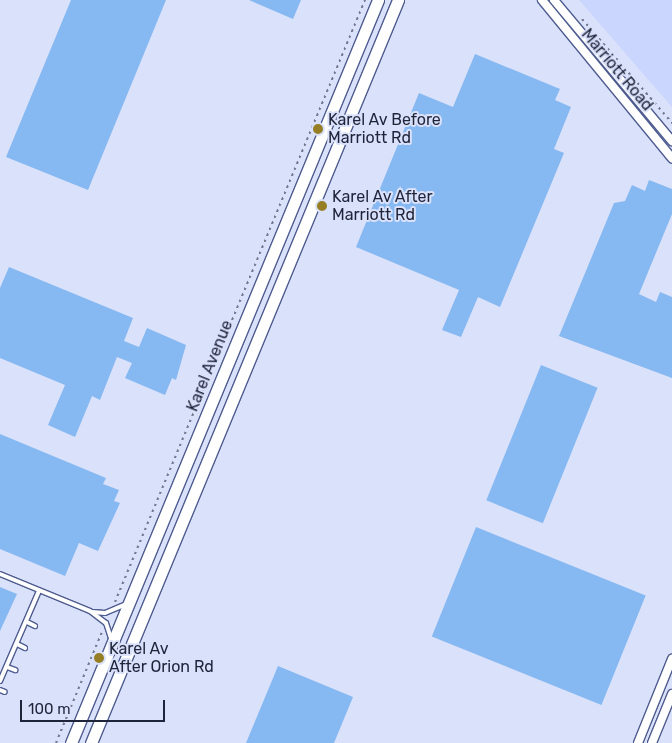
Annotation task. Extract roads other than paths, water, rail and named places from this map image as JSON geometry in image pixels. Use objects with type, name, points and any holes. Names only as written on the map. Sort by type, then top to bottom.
[{"type":"main road","name":"Karel Avenue","points":[[71,743],[113,646],[378,0]]},
{"type":"main road","name":"Karel Avenue","points":[[90,743],[398,0]]},
{"type":"street","name":"Marriott Road","points":[[542,0],[672,158]]},
{"type":"street","name":"Marriott Road","points":[[554,0],[672,141]]},
{"type":"street","points":[[638,743],[672,659]]},
{"type":"street","points":[[652,743],[672,694]]},
{"type":"lane","points":[[0,574],[90,611],[106,623],[113,646]]},
{"type":"lane","points":[[0,681],[39,591]]},
{"type":"lane","points":[[90,611],[111,612],[131,602]]},
{"type":"lane","points":[[27,622],[35,626]]},
{"type":"lane","points":[[17,644],[25,648]]},
{"type":"lane","points":[[7,667],[15,670]]},
{"type":"lane","points":[[0,690],[5,692]]},
{"type":"place","name":"Karel Av Before Marriott Rd","points":[[318,129]]},
{"type":"place","name":"Karel Av After Marriott Rd","points":[[322,206]]},
{"type":"place","name":"Karel Av After Orion Rd","points":[[99,658]]}]
